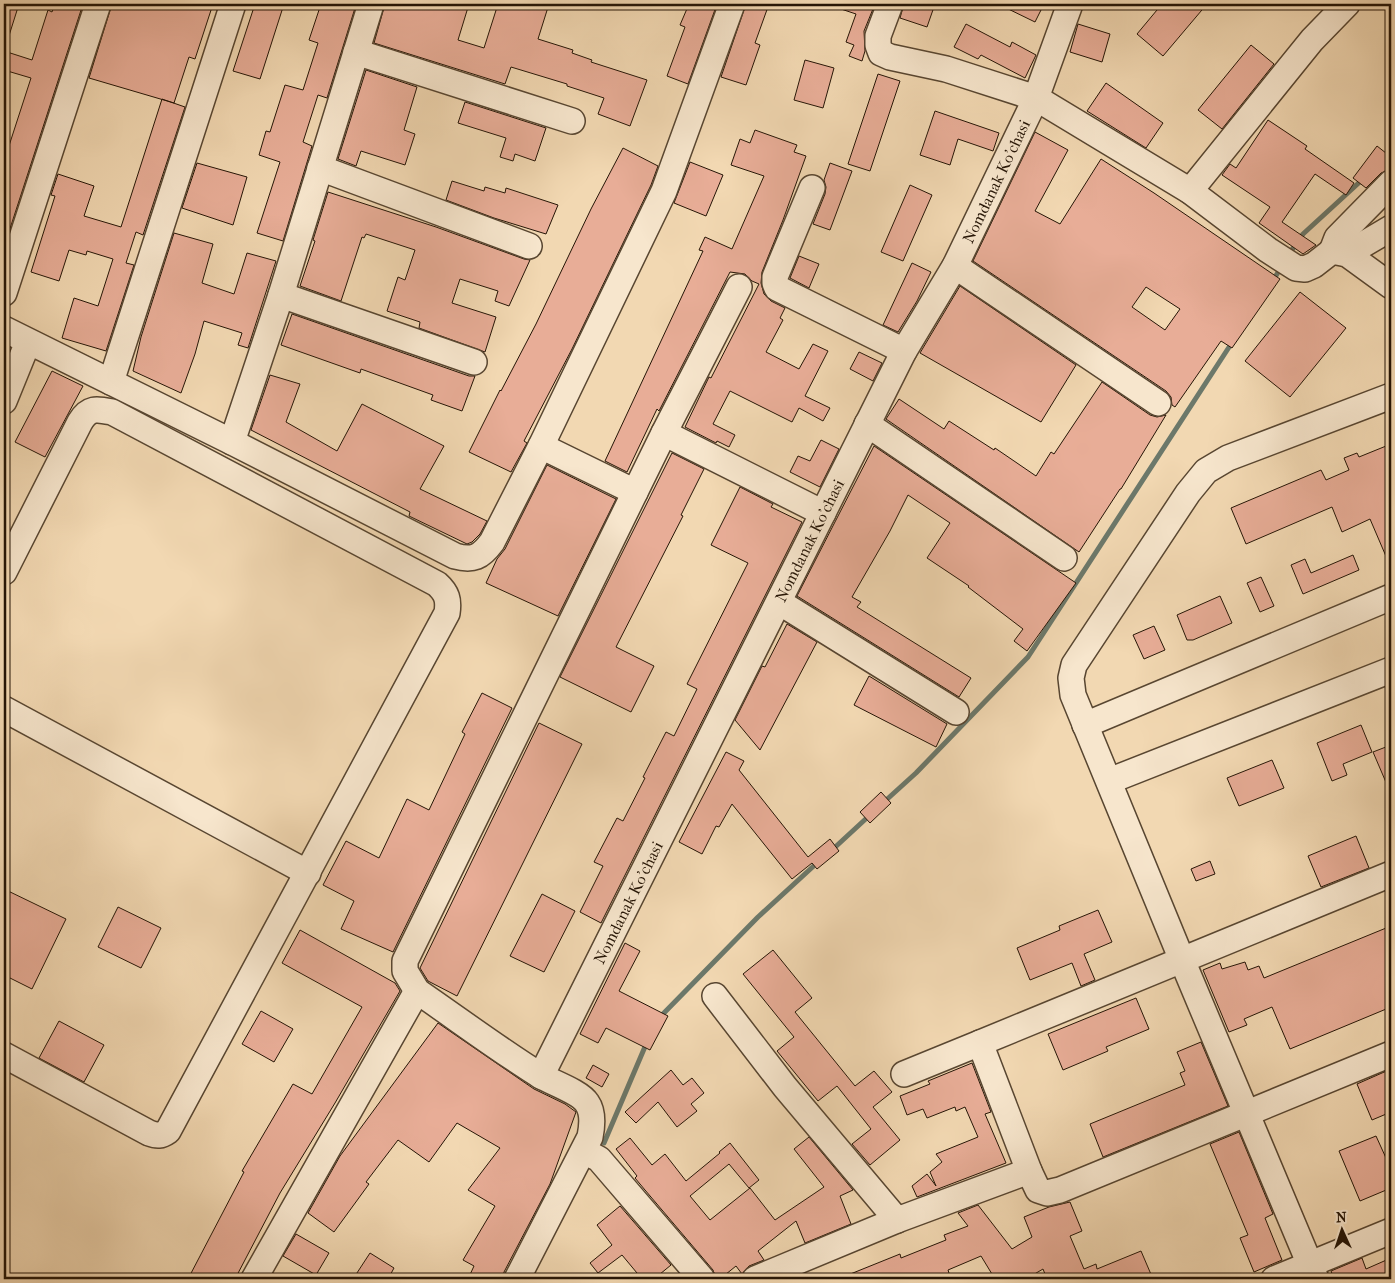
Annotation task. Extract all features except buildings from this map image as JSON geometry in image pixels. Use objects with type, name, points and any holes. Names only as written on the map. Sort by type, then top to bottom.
[{"type":"street","points":[[4,293],[98,4]]},
{"type":"street","points":[[111,382],[232,4]]},
{"type":"street","points":[[232,442],[281,295],[371,4]]},
{"type":"street","points":[[4,329],[232,442],[455,556],[466,559],[476,557],[485,551],[492,542],[541,446],[664,191],[732,4]]},
{"type":"street","points":[[890,4],[878,36],[878,45],[881,53],[890,57],[946,69],[1036,98],[1190,191],[1296,268],[1305,269],[1391,228]]},
{"type":"street","name":"Nomdanak Ko'chasi","points":[[541,1076],[904,352],[955,266],[1036,98],[1070,4]]},
{"type":"street","points":[[1190,191],[1312,40],[1347,4]]},
{"type":"street","points":[[356,52],[572,121]]},
{"type":"street","points":[[320,168],[529,246]]},
{"type":"street","points":[[1391,183],[1337,238],[1340,253],[1391,286]]},
{"type":"street","points":[[812,188],[776,277],[775,283],[777,288],[904,352]]},
{"type":"street","points":[[955,266],[1158,403]]},
{"type":"street","points":[[517,1279],[590,1137],[592,1123],[588,1103],[541,1076],[417,991],[405,971],[405,961],[664,433],[738,287]]},
{"type":"street","points":[[281,295],[474,362]]},
{"type":"street","points":[[4,401],[28,342]]},
{"type":"street","points":[[1313,1272],[1085,725],[1073,695],[1071,678],[1074,665],[1188,493],[1206,471],[1228,458],[1391,396]]},
{"type":"street","points":[[4,572],[80,422],[85,414],[92,410],[100,409],[112,412],[437,584],[445,591],[449,602],[447,613],[168,1132],[156,1136],[149,1133],[4,1055]]},
{"type":"street","points":[[868,424],[1064,558]]},
{"type":"street","points":[[664,433],[823,513]]},
{"type":"street","points":[[541,446],[635,492]]},
{"type":"street","points":[[1085,725],[1391,597]]},
{"type":"street","points":[[778,602],[956,712]]},
{"type":"street","points":[[1108,781],[1391,670]]},
{"type":"street","points":[[4,710],[308,873]]},
{"type":"street","points":[[904,1074],[1391,874]]},
{"type":"street","points":[[254,1279],[417,991]]},
{"type":"street","points":[[716,996],[785,1087],[897,1220]]},
{"type":"street","points":[[980,1043],[1028,1171],[1038,1190],[1047,1194],[1391,1054]]},
{"type":"street","points":[[584,1151],[599,1159],[702,1279]]},
{"type":"street","points":[[754,1279],[897,1220],[1028,1171]]},
{"type":"street","points":[[1274,1279],[1313,1272],[1391,1231]]},
{"type":"waterway","points":[[1289,254],[1303,234],[1363,179]]},
{"type":"waterway","points":[[1272,282],[1282,266]]},
{"type":"waterway","points":[[884,802],[916,773],[1028,657],[1233,341]]},
{"type":"waterway","points":[[832,850],[870,815]]},
{"type":"waterway","points":[[660,1017],[758,917],[818,862]]},
{"type":"waterway","points":[[604,1143],[647,1042]]}]
